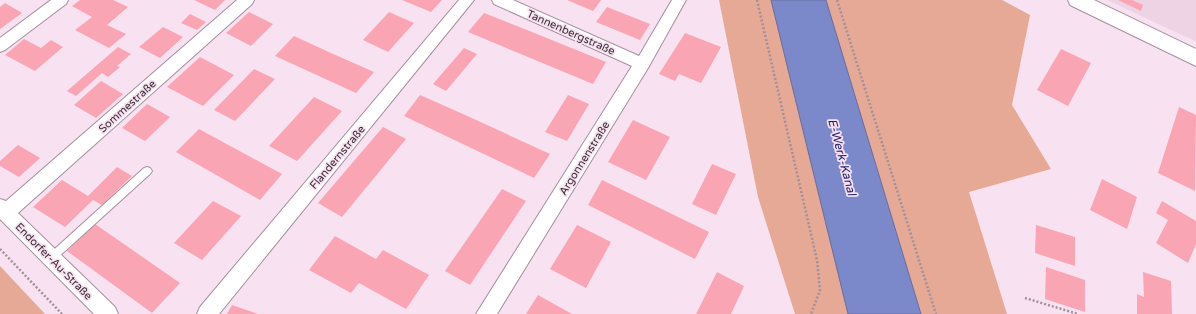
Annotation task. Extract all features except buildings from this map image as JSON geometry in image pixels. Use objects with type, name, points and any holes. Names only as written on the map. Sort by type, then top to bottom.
[{"type":"main road","points":[[1077,0],[1187,49],[1196,58]]},
{"type":"street","points":[[0,46],[62,0]]},
{"type":"street","name":"Sommestraße","points":[[3,210],[247,0]]},
{"type":"street","name":"Flandernstraße","points":[[207,314],[467,0]]},
{"type":"street","name":"Tannenbergstraße","points":[[499,0],[642,64]]},
{"type":"street","name":"Argonnenstraße","points":[[486,314],[642,64],[679,0]]},
{"type":"street","name":"Endorfer-Au-Straße","points":[[3,210],[108,314]]},
{"type":"lane","points":[[51,258],[147,171]]},
{"type":"path","points":[[757,0],[817,260],[820,290],[811,314]]},
{"type":"path","points":[[837,0],[936,314]]},
{"type":"path","points":[[0,249],[62,314]]},
{"type":"path","points":[[1025,298],[1078,314]]},
{"type":"shaded area","points":[[719,0],[1002,0],[1030,15],[1012,105],[1051,169],[969,192],[1007,314],[795,314],[758,197]]},
{"type":"shaded area","points":[[1107,0],[1196,0],[1196,41],[1175,32]]},
{"type":"shaded area","points":[[0,266],[45,314],[0,314]]},
{"type":"water","name":"E-Werk-Kanal","points":[[771,0],[826,0],[921,314],[848,314]]}]
